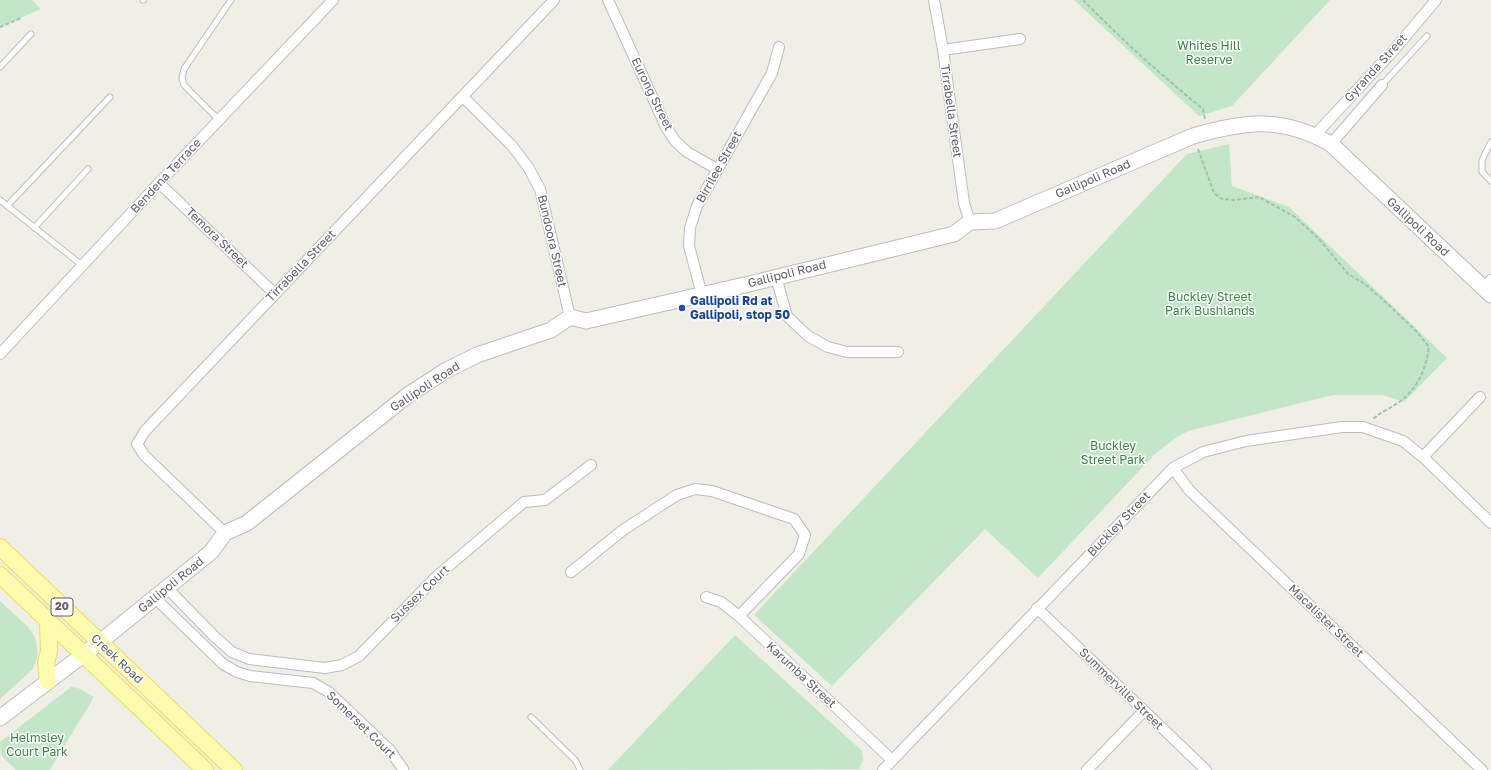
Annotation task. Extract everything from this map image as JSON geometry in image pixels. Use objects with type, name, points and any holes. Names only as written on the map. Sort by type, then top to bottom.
[{"type":"main road","name":"Creek Road","points":[[0,547],[234,770]]},
{"type":"main road","name":"Creek Road","points":[[0,575],[205,770]]},
{"type":"main road","points":[[48,621],[49,651],[46,663],[48,681]]},
{"type":"street","name":"Bendena Terrace","points":[[0,354],[159,183],[333,0]]},
{"type":"street","name":"Tirrabella Street","points":[[225,533],[144,455],[137,444],[145,431],[554,0]]},
{"type":"street","name":"Eurong Street","points":[[608,0],[666,127],[675,141],[687,152],[717,170]]},
{"type":"street","name":"Tirrabella Street","points":[[934,0],[943,50],[964,203],[970,222]]},
{"type":"street","name":"Gyranda Street","points":[[1315,135],[1394,50],[1436,0]]},
{"type":"street","points":[[943,50],[1020,39]]},
{"type":"street","name":"Birrilee Street","points":[[702,295],[689,246],[690,228],[697,206],[772,73],[779,47]]},
{"type":"street","points":[[1331,144],[1382,85]]},
{"type":"street","name":"Bundoora Street","points":[[463,96],[513,147],[528,167],[540,189],[570,318]]},
{"type":"street","name":"Gallipoli Road","points":[[0,718],[100,642],[211,552],[225,533],[247,523],[408,395],[445,370],[477,355],[551,330],[570,318],[586,321],[702,295],[954,234],[970,222],[995,221],[1200,134],[1252,123],[1285,126],[1315,135],[1331,144],[1488,288]]},
{"type":"street","name":"Temora Street","points":[[159,183],[274,294]]},
{"type":"street","points":[[776,277],[787,316],[808,336],[828,347],[847,352],[898,352]]},
{"type":"street","points":[[1422,457],[1480,397]]},
{"type":"street","name":"Buckley Street","points":[[882,770],[1174,468],[1203,452],[1246,441],[1342,427],[1363,427],[1402,441],[1422,457],[1491,523]]},
{"type":"street","name":"Sussex Court","points":[[161,593],[232,652],[249,658],[325,668],[342,665],[358,656],[437,576],[524,502],[545,500],[591,465]]},
{"type":"street","name":"Macalister Street","points":[[1174,468],[1189,490],[1482,770]]},
{"type":"street","points":[[571,572],[623,530],[676,495],[695,489],[712,491],[794,519],[805,535],[799,554],[739,616]]},
{"type":"street","points":[[161,593],[223,664],[232,652]]},
{"type":"street","name":"Karumba Street","points":[[706,597],[721,602],[739,616],[892,760]]},
{"type":"street","name":"Summerville Street","points":[[1037,608],[1206,770]]},
{"type":"street","name":"Somerset Court","points":[[223,664],[237,672],[250,676],[313,683],[329,692],[389,749],[404,769]]},
{"type":"street","points":[[1087,770],[1144,711]]},
{"type":"lane","points":[[219,120],[184,85],[182,78],[184,69],[231,0]]},
{"type":"lane","points":[[0,66],[31,34]]},
{"type":"lane","points":[[1382,85],[1427,36]]},
{"type":"lane","points":[[7,206],[110,97]]},
{"type":"lane","points":[[1491,142],[1482,160],[1482,172],[1491,181]]},
{"type":"lane","points":[[34,228],[88,170]]},
{"type":"lane","points":[[0,200],[83,266]]},
{"type":"lane","points":[[531,717],[576,760],[580,770]]},
{"type":"path","points":[[1083,0],[1116,33],[1203,109],[1200,134],[1214,193],[1222,199],[1236,200],[1258,197],[1295,217],[1320,240],[1348,274],[1365,284],[1391,307],[1430,347],[1427,361],[1419,382],[1403,400],[1380,413],[1363,427]]},
{"type":"path","points":[[0,28],[21,18]]},
{"type":"green space","points":[[0,0],[32,0],[41,9],[0,27]]},
{"type":"green space","name":"Whites Hill Reserve","points":[[1074,0],[1330,0],[1232,106],[1199,116]]},
{"type":"green space","name":"Buckley Street Park Bushlands","points":[[1229,144],[1232,186],[1289,207],[1447,358],[1404,402],[1383,395],[1333,395],[1188,431],[1174,439],[1155,454],[1038,578],[985,529],[832,686],[754,615],[1187,154]]},
{"type":"green space","points":[[0,601],[27,626],[35,637],[38,654],[33,669],[0,699]]},
{"type":"green space","points":[[735,635],[862,751],[863,760],[859,769],[608,770]]},
{"type":"green space","name":"Helmsley Court Park","points":[[71,687],[78,688],[94,697],[50,770],[16,770],[1,755],[0,742]]},
{"type":"place","name":"Gallipoli Rd at Gallipoli, stop 50","points":[[682,308]]},
{"type":"park label","name":"Buckley Street Park","points":[[1113,453]]}]
